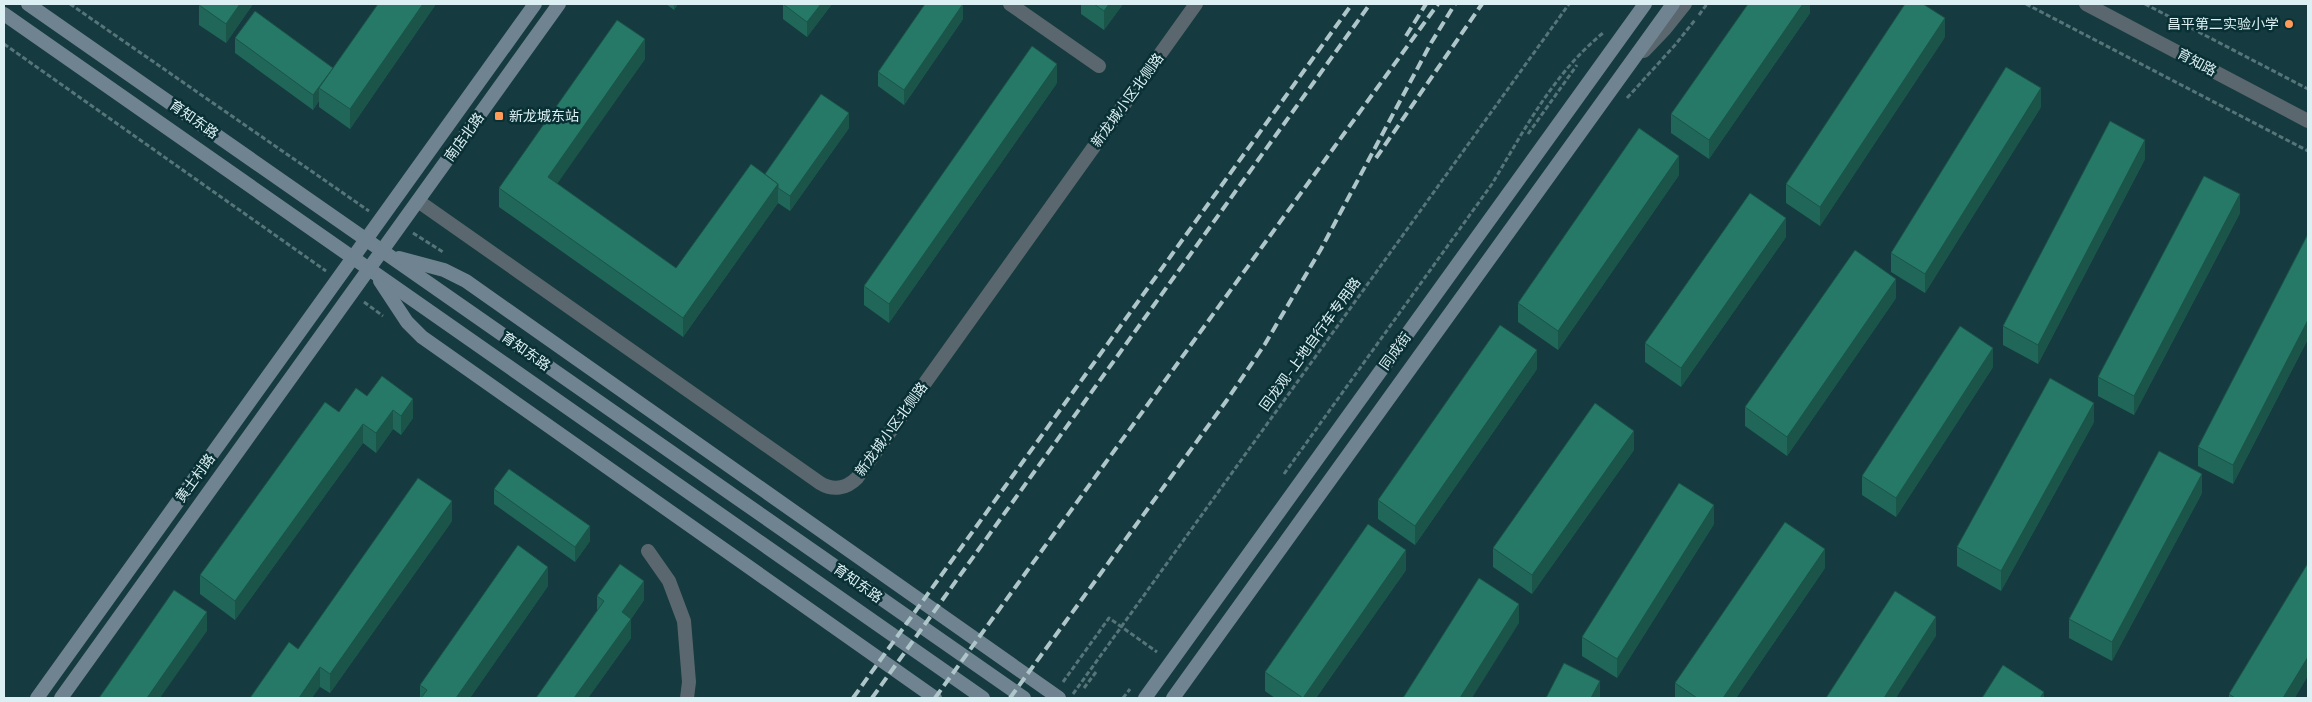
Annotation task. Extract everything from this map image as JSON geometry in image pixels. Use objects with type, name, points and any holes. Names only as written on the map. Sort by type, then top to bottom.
[{"type":"main road","name":"育知东路","points":[[28,4],[1024,698]]},
{"type":"main road","name":"南店北路","points":[[353,258],[535,4]]},
{"type":"main road","name":"南店北路","points":[[369,270],[559,4]]},
{"type":"main road","name":"同成街","points":[[1146,698],[1645,4]]},
{"type":"main road","name":"同成街","points":[[1173,698],[1673,4]]},
{"type":"main road","name":"育知东路","points":[[4,14],[983,698]]},
{"type":"main road","points":[[382,251],[395,257],[444,270],[466,281],[1059,698]]},
{"type":"main road","name":"黄土村路","points":[[37,698],[353,258]]},
{"type":"main road","name":"黄土村路","points":[[62,698],[369,270]]},
{"type":"main road","points":[[369,270],[385,287],[407,322],[422,337],[935,698]]},
{"type":"street","points":[[1010,4],[1099,66]]},
{"type":"street","name":"新龙城小区北侧路","points":[[418,201],[820,483],[832,488],[845,486],[857,478],[1196,4]]},
{"type":"street","points":[[1619,79],[1665,29],[1685,4]]},
{"type":"street","name":"育知路","points":[[2086,4],[2308,121]]},
{"type":"street","points":[[648,551],[669,581],[684,621],[689,682],[687,698]]},
{"type":"path","name":"育知东路","points":[[70,4],[348,198]]},
{"type":"path","name":"回龙观-上地自行车专用路","points":[[1070,698],[1569,4]]},
{"type":"path","points":[[1624,103],[1641,81],[1687,31],[1707,4]]},
{"type":"path","points":[[2026,4],[2308,151]]},
{"type":"path","points":[[2145,4],[2308,90]]},
{"type":"path","points":[[1284,475],[1492,184],[1520,134],[1571,62],[1607,29]]},
{"type":"path","points":[[4,44],[306,256]]},
{"type":"path","points":[[1528,134],[1544,107],[1577,65]]},
{"type":"path","points":[[1062,684],[1109,618],[1156,652]]},
{"type":"path","points":[[1151,660],[1162,644]]},
{"type":"path","points":[[1084,688],[1096,672]]},
{"type":"path","points":[[1124,698],[1135,682]]},
{"type":"building","points":[[200,4],[240,4],[226,24]]},
{"type":"building","points":[[378,4],[423,4],[350,109],[319,88]]},
{"type":"building","points":[[783,4],[821,4],[807,22]]},
{"type":"building","points":[[925,4],[963,4],[904,90],[878,72]]},
{"type":"building","points":[[1094,4],[1109,4],[1104,11]]},
{"type":"building","points":[[1748,4],[1803,4],[1709,140],[1671,114]]},
{"type":"building","points":[[1905,4],[1923,4],[1945,18],[1820,207],[1786,184]]},
{"type":"building","points":[[255,11],[333,68],[313,95],[235,38]]},
{"type":"building","points":[[617,20],[645,39],[548,177],[676,268],[751,164],[778,184],[683,318],[499,188]]},
{"type":"building","points":[[1032,46],[1057,64],[889,304],[864,286]]},
{"type":"building","points":[[2006,67],[2041,88],[1925,274],[1891,253]]},
{"type":"building","points":[[821,94],[849,113],[790,196],[778,188],[778,184],[765,174]]},
{"type":"building","points":[[2110,121],[2145,140],[2038,345],[2003,326]]},
{"type":"building","points":[[1639,128],[1679,156],[1558,331],[1518,303]]},
{"type":"building","points":[[2204,176],[2240,194],[2134,396],[2098,377]]},
{"type":"building","points":[[1750,193],[1786,218],[1681,368],[1645,343]]},
{"type":"building","points":[[2308,234],[2308,320],[2233,465],[2198,447]]},
{"type":"building","points":[[1855,250],[1896,279],[1787,437],[1745,407]]},
{"type":"building","points":[[1500,325],[1537,350],[1415,526],[1378,500]]},
{"type":"building","points":[[1960,326],[1993,348],[1896,498],[1862,476]]},
{"type":"building","points":[[382,376],[413,399],[401,416],[393,410],[376,433],[363,424],[235,601],[200,575],[325,402],[339,412],[356,388],[367,396]]},
{"type":"building","points":[[2050,378],[2094,403],[2001,571],[1957,547]]},
{"type":"building","points":[[1595,403],[1634,431],[1532,575],[1493,548]]},
{"type":"building","points":[[2159,451],[2202,474],[2112,642],[2069,619]]},
{"type":"building","points":[[509,469],[590,526],[575,547],[494,489]]},
{"type":"building","points":[[418,478],[452,501],[330,674],[320,667],[299,698],[250,698],[289,642],[298,649]]},
{"type":"building","points":[[1679,483],[1714,505],[1617,659],[1582,637]]},
{"type":"building","points":[[1785,522],[1825,549],[1723,698],[1697,698],[1675,683]]},
{"type":"building","points":[[1368,524],[1406,550],[1303,698],[1265,672]]},
{"type":"building","points":[[518,545],[548,567],[456,698],[421,698],[427,690],[420,685]]},
{"type":"building","points":[[2308,563],[2308,657],[2283,698],[2235,698],[2229,694]]},
{"type":"building","points":[[620,564],[644,581],[622,612],[631,619],[574,698],[536,698],[604,601],[597,596]]},
{"type":"building","points":[[1479,578],[1519,604],[1460,698],[1403,698]]},
{"type":"building","points":[[174,590],[207,612],[147,698],[99,698]]},
{"type":"building","points":[[1895,591],[1936,617],[1884,698],[1826,698]]},
{"type":"building","points":[[1564,663],[1600,681],[1591,698],[1546,698]]},
{"type":"building","points":[[2003,665],[2044,692],[2040,698],[1982,698]]},
{"type":"railway","points":[[853,698],[1352,4]]},
{"type":"railway","points":[[872,698],[1370,4]]},
{"type":"railway","points":[[1406,36],[1426,4]]},
{"type":"railway","points":[[935,698],[1438,4]]},
{"type":"railway","points":[[1010,698],[1227,400],[1265,344],[1321,249],[1431,43],[1455,4]]},
{"type":"railway","points":[[1376,158],[1482,4]]},
{"type":"place","name":"昌平第二实验小学","points":[[2289,24]]},
{"type":"place","name":"新龙城东站","points":[[499,116]]}]
